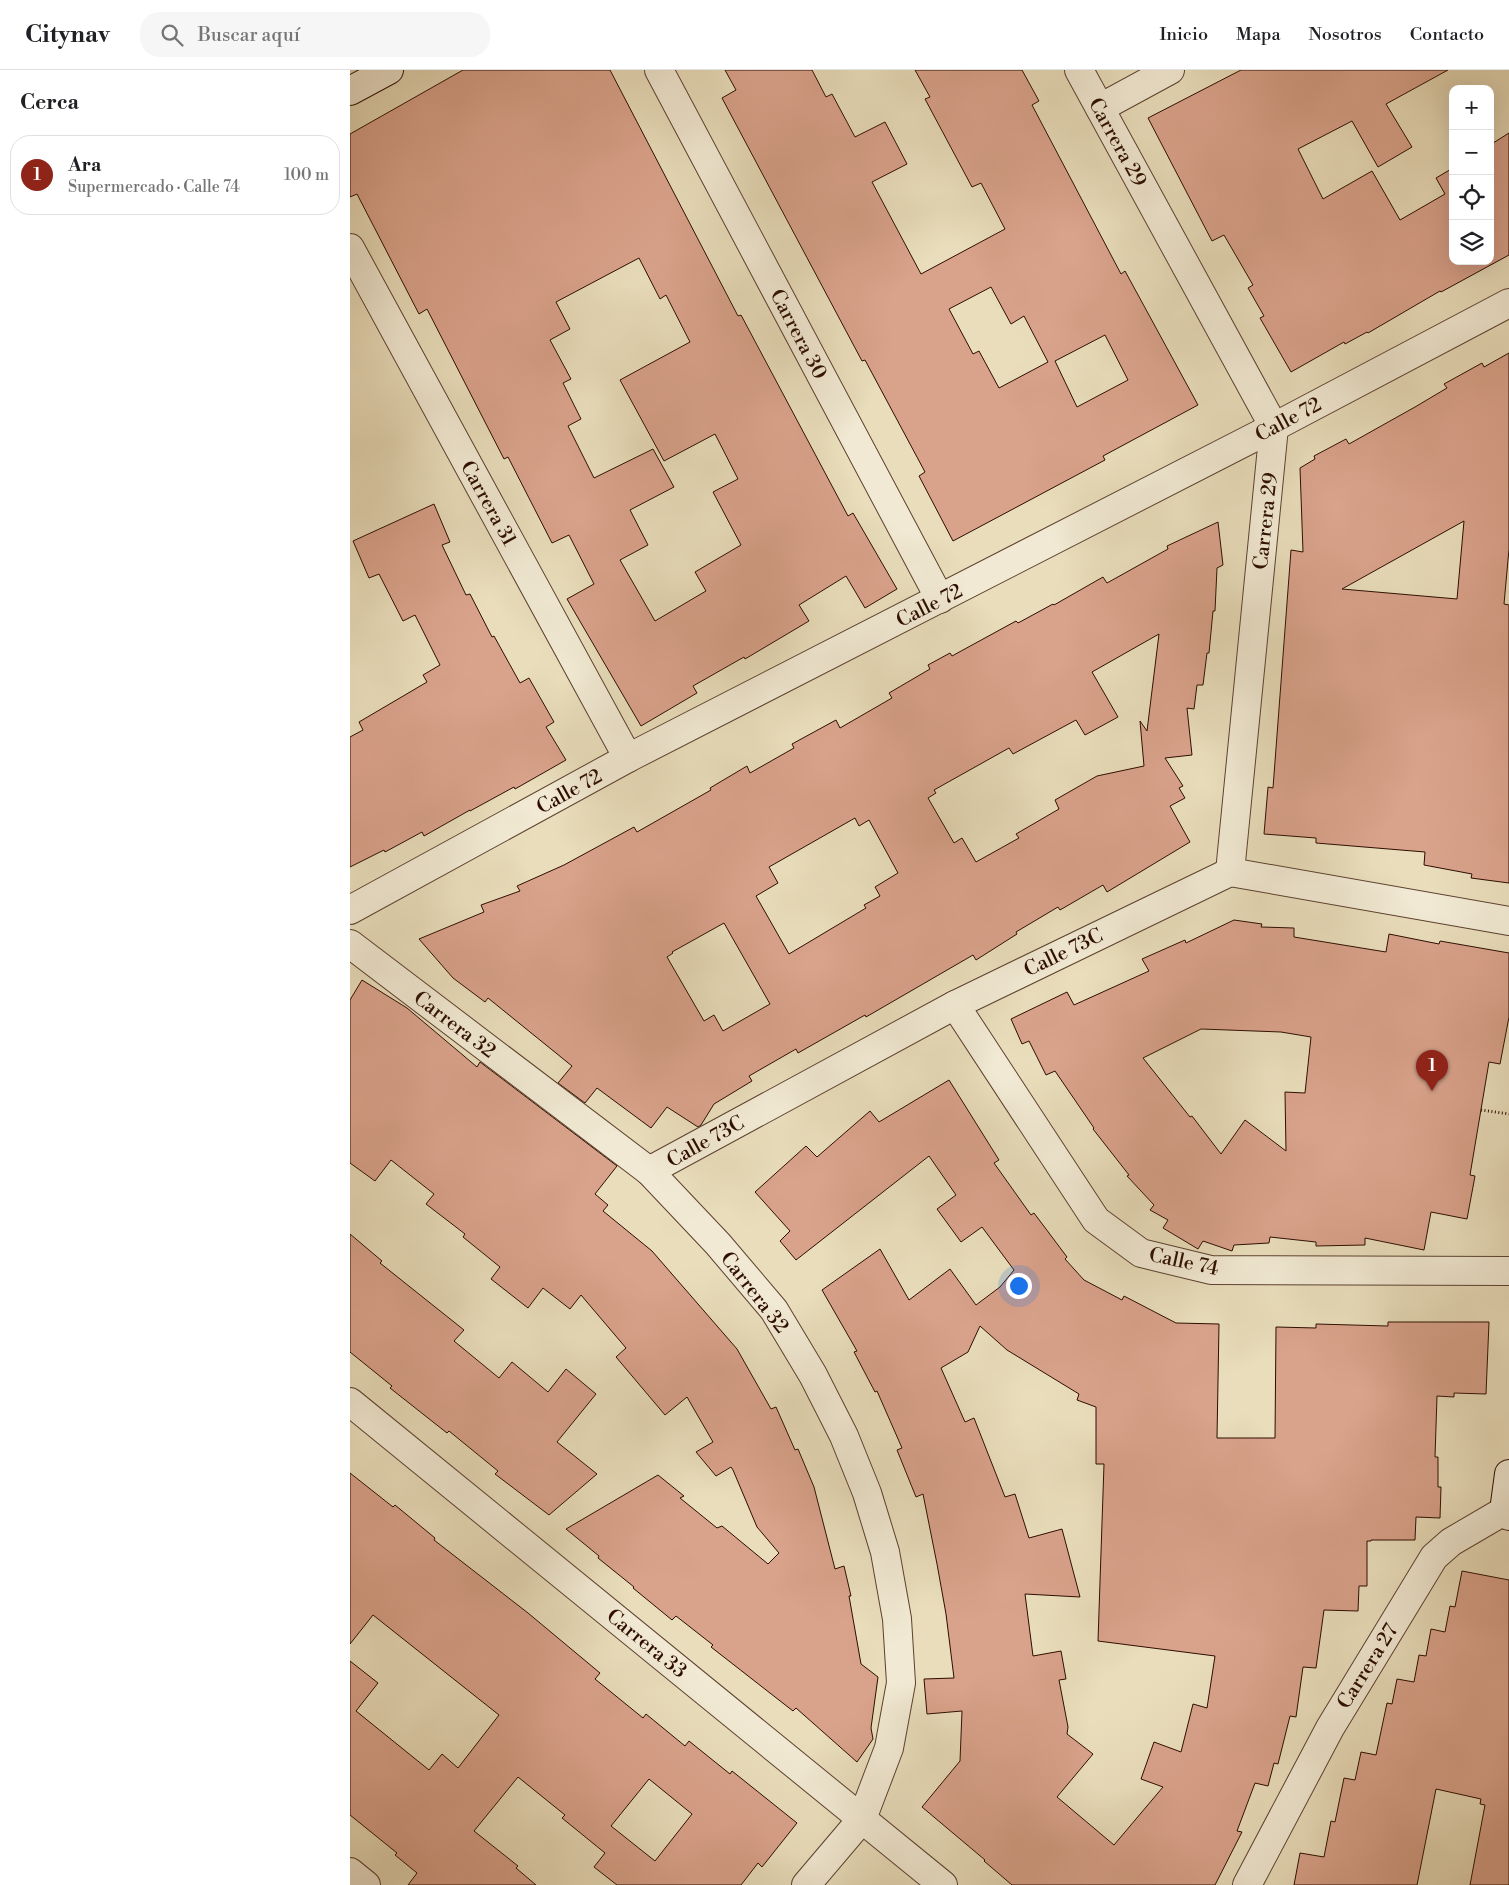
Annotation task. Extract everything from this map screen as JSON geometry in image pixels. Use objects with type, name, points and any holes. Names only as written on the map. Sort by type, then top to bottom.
[{"type":"street","points":[[350,91],[388,70]]},
{"type":"street","name":"Carrera 30","points":[[659,70],[940,599]]},
{"type":"street","name":"Carrera 29","points":[[1079,70],[1274,426],[1230,872]]},
{"type":"street","points":[[1100,108],[1170,70]]},
{"type":"street","name":"Carrera 31","points":[[350,248],[628,758]]},
{"type":"street","name":"Calle 72","points":[[350,910],[628,758],[940,599],[1509,303]]},
{"type":"street","points":[[1230,872],[1509,921]]},
{"type":"street","name":"Calle 73C","points":[[649,1172],[955,1005],[1230,872]]},
{"type":"street","name":"Carrera 32","points":[[350,944],[649,1172],[718,1244],[774,1310],[812,1375],[839,1427],[867,1493],[887,1562],[897,1619],[902,1683],[889,1748],[862,1819]]},
{"type":"street","name":"Calle 74","points":[[955,1005],[1096,1220],[1141,1253],[1211,1270],[1509,1271]]},
{"type":"street","name":"Carrera 33","points":[[350,1402],[943,1885]]},
{"type":"street","name":"Carrera 27","points":[[1247,1885],[1330,1728],[1434,1557],[1451,1542],[1507,1514],[1509,1474]]},
{"type":"street","points":[[806,1885],[862,1819]]},
{"type":"street","points":[[350,1872],[366,1885]]},
{"type":"path","points":[[1481,1110],[1509,1114]]},
{"type":"building","points":[[463,70],[610,70],[738,316],[741,315],[848,516],[853,513],[897,589],[865,608],[846,576],[799,605],[809,621],[745,659],[744,657],[693,686],[697,693],[641,726],[567,599],[594,584],[569,535],[552,543],[508,457],[504,459],[427,309],[419,314],[357,194],[350,197],[350,134]],"holes":[[[639,258],[660,299],[666,295],[690,342],[620,380],[664,461],[715,434],[738,479],[713,492],[741,545],[695,572],[706,591],[655,621],[620,560],[648,545],[630,510],[674,487],[653,449],[594,478],[568,426],[581,419],[563,383],[571,379],[550,340],[570,329],[556,302]]]},
{"type":"building","points":[[725,70],[812,70],[826,97],[832,94],[855,137],[885,122],[907,164],[872,182],[921,274],[1005,229],[981,183],[972,187],[925,99],[930,97],[915,70],[1022,70],[1039,101],[1032,105],[1121,274],[1125,271],[1198,405],[1103,456],[1105,460],[953,541],[919,476],[925,472],[865,360],[862,361],[722,98],[736,90]],"holes":[[[991,287],[1011,324],[1024,316],[1048,362],[999,388],[979,351],[973,354],[949,309]],[[1105,335],[1128,380],[1077,407],[1055,361]]]},
{"type":"building","points":[[1241,70],[1448,70],[1386,104],[1412,147],[1378,167],[1352,121],[1298,149],[1323,199],[1372,171],[1400,220],[1445,194],[1436,178],[1449,170],[1449,265],[1491,265],[1440,291],[1368,333],[1345,344],[1344,342],[1291,372],[1260,318],[1264,316],[1248,288],[1253,285],[1224,235],[1212,241],[1148,118]]},
{"type":"building","points":[[1509,133],[1509,255],[1494,263],[1494,142]]},
{"type":"building","points":[[1509,353],[1509,549],[1504,604],[1509,605],[1509,883],[1471,878],[1472,874],[1424,865],[1425,852],[1316,843],[1316,838],[1264,834],[1268,787],[1273,788],[1291,550],[1303,552],[1300,468],[1315,459],[1314,456],[1346,439],[1349,444],[1415,407],[1447,388],[1444,384],[1482,363],[1484,367]],"holes":[[[1464,521],[1457,599],[1342,589]]]},
{"type":"building","points":[[434,504],[450,542],[442,545],[466,595],[470,594],[492,637],[494,636],[520,683],[529,678],[554,722],[546,727],[566,760],[515,789],[514,787],[424,836],[422,832],[385,852],[384,850],[350,867],[350,737],[363,730],[359,722],[427,682],[423,675],[440,665],[415,615],[403,621],[379,574],[369,578],[353,541]]},
{"type":"building","points":[[1218,522],[1223,565],[1217,568],[1215,611],[1213,611],[1209,653],[1207,653],[1203,685],[1197,685],[1194,709],[1187,708],[1192,755],[1165,758],[1183,786],[1179,788],[1185,798],[1170,806],[1190,842],[1107,892],[1103,885],[1060,910],[1058,907],[1016,932],[1017,934],[976,960],[973,955],[866,1017],[865,1015],[798,1053],[796,1049],[749,1076],[752,1081],[714,1104],[698,1127],[667,1107],[651,1128],[597,1088],[585,1103],[558,1083],[572,1066],[488,998],[485,1002],[453,978],[419,939],[484,912],[481,905],[520,891],[517,886],[564,865],[634,827],[637,832],[711,790],[710,788],[747,766],[750,773],[794,748],[792,744],[836,720],[840,728],[892,698],[889,693],[930,669],[928,665],[950,653],[952,656],[1016,621],[1018,623],[1054,605],[1103,577],[1107,583],[1168,549],[1167,546]],"holes":[[[1159,634],[1147,731],[1140,721],[1144,766],[1097,776],[1055,800],[1059,809],[1016,834],[1019,838],[976,862],[962,838],[954,843],[928,798],[936,793],[934,790],[1009,748],[1013,754],[1076,720],[1085,735],[1118,717],[1092,672]],[[855,818],[859,826],[869,820],[898,873],[875,887],[880,896],[864,905],[866,908],[789,954],[756,896],[778,883],[769,867]],[[724,923],[770,1004],[723,1031],[714,1015],[704,1021],[667,957],[672,952]]]},
{"type":"building","points":[[1234,920],[1262,924],[1261,927],[1294,928],[1294,937],[1386,952],[1389,934],[1439,944],[1440,941],[1509,953],[1509,1017],[1500,1064],[1489,1062],[1470,1175],[1475,1176],[1467,1219],[1431,1212],[1424,1250],[1365,1238],[1365,1245],[1316,1246],[1316,1242],[1270,1237],[1269,1243],[1234,1245],[1232,1251],[1203,1241],[1198,1249],[1163,1228],[1168,1220],[1150,1210],[1154,1205],[1127,1176],[1129,1175],[1093,1129],[1055,1071],[1046,1075],[1029,1041],[1022,1044],[1011,1019],[1067,992],[1074,1005],[1149,971],[1142,959],[1185,940],[1186,943]],"holes":[[[1201,1029],[1281,1032],[1311,1037],[1305,1093],[1285,1092],[1286,1151],[1245,1120],[1221,1154],[1143,1058]]]},
{"type":"building","points":[[362,980],[407,1008],[477,1067],[480,1062],[617,1166],[595,1194],[608,1205],[603,1211],[652,1251],[737,1349],[771,1409],[776,1407],[795,1450],[798,1449],[814,1487],[835,1569],[844,1566],[851,1596],[849,1596],[861,1664],[878,1677],[871,1728],[873,1739],[857,1762],[796,1708],[793,1711],[711,1647],[713,1645],[676,1616],[672,1620],[566,1529],[658,1475],[684,1496],[680,1498],[717,1528],[722,1526],[768,1564],[779,1553],[757,1527],[731,1467],[716,1476],[696,1452],[713,1442],[687,1397],[665,1415],[616,1357],[626,1348],[581,1295],[570,1309],[543,1288],[528,1308],[491,1279],[500,1267],[463,1237],[465,1234],[426,1204],[434,1194],[391,1160],[375,1181],[350,1163],[350,1000]]},
{"type":"building","points":[[949,1080],[999,1160],[994,1163],[1031,1215],[1034,1213],[1067,1257],[1065,1259],[1084,1280],[1122,1300],[1124,1296],[1176,1323],[1219,1324],[1217,1438],[1275,1438],[1276,1327],[1316,1328],[1316,1324],[1388,1326],[1388,1322],[1489,1322],[1486,1394],[1454,1393],[1454,1397],[1437,1396],[1435,1457],[1438,1457],[1438,1487],[1441,1487],[1440,1518],[1416,1517],[1415,1540],[1367,1541],[1367,1586],[1359,1586],[1358,1611],[1324,1610],[1316,1668],[1303,1667],[1296,1717],[1290,1716],[1278,1764],[1274,1763],[1268,1786],[1255,1783],[1237,1831],[1242,1832],[1215,1885],[1012,1885],[922,1807],[960,1761],[962,1711],[927,1714],[924,1679],[954,1678],[946,1614],[937,1564],[923,1494],[916,1497],[897,1450],[902,1448],[877,1391],[875,1392],[854,1352],[857,1351],[822,1290],[880,1249],[909,1300],[950,1269],[976,1305],[1000,1287],[1014,1270],[982,1227],[961,1242],[937,1209],[956,1195],[929,1156],[796,1260],[780,1241],[790,1231],[755,1192],[806,1146],[817,1157],[870,1111],[879,1122]],"holes":[[[980,1326],[1007,1350],[1079,1394],[1077,1400],[1096,1407],[1096,1464],[1104,1464],[1098,1641],[1215,1656],[1207,1708],[1193,1704],[1181,1752],[1154,1742],[1141,1779],[1163,1787],[1114,1845],[1057,1797],[1093,1754],[1067,1734],[1068,1727],[1059,1680],[1066,1679],[1061,1651],[1033,1656],[1025,1594],[1080,1597],[1062,1529],[1029,1538],[1015,1494],[1005,1497],[974,1418],[965,1422],[941,1368],[968,1352]]]},
{"type":"building","points":[[350,1234],[382,1261],[380,1263],[464,1330],[454,1341],[499,1378],[512,1362],[548,1392],[566,1369],[596,1394],[557,1442],[597,1474],[549,1515],[495,1474],[498,1471],[449,1431],[447,1433],[390,1388],[392,1386],[350,1352]]},
{"type":"building","points":[[350,1473],[393,1507],[395,1505],[435,1538],[434,1540],[528,1613],[600,1673],[595,1679],[643,1718],[646,1714],[685,1746],[689,1741],[730,1774],[732,1771],[797,1823],[762,1867],[758,1863],[741,1885],[617,1885],[594,1867],[605,1853],[562,1818],[565,1815],[518,1777],[474,1831],[518,1866],[516,1868],[536,1885],[408,1885],[417,1873],[395,1855],[397,1853],[350,1815],[350,1661],[378,1683],[356,1711],[429,1770],[442,1754],[458,1768],[499,1715],[373,1615],[350,1644]],"holes":[[[649,1779],[692,1814],[655,1861],[611,1826]]]},
{"type":"building","points":[[1462,1571],[1509,1580],[1509,1885],[1470,1885],[1485,1805],[1480,1804],[1481,1799],[1436,1789],[1417,1885],[1294,1885],[1300,1853],[1324,1857],[1331,1821],[1335,1822],[1344,1778],[1355,1780],[1361,1752],[1376,1755],[1387,1703],[1392,1704],[1397,1679],[1414,1682],[1419,1655],[1426,1656],[1431,1629],[1445,1632],[1450,1606],[1455,1607]]},
{"type":"place","name":"Ara","points":[[1432,1091]]}]
